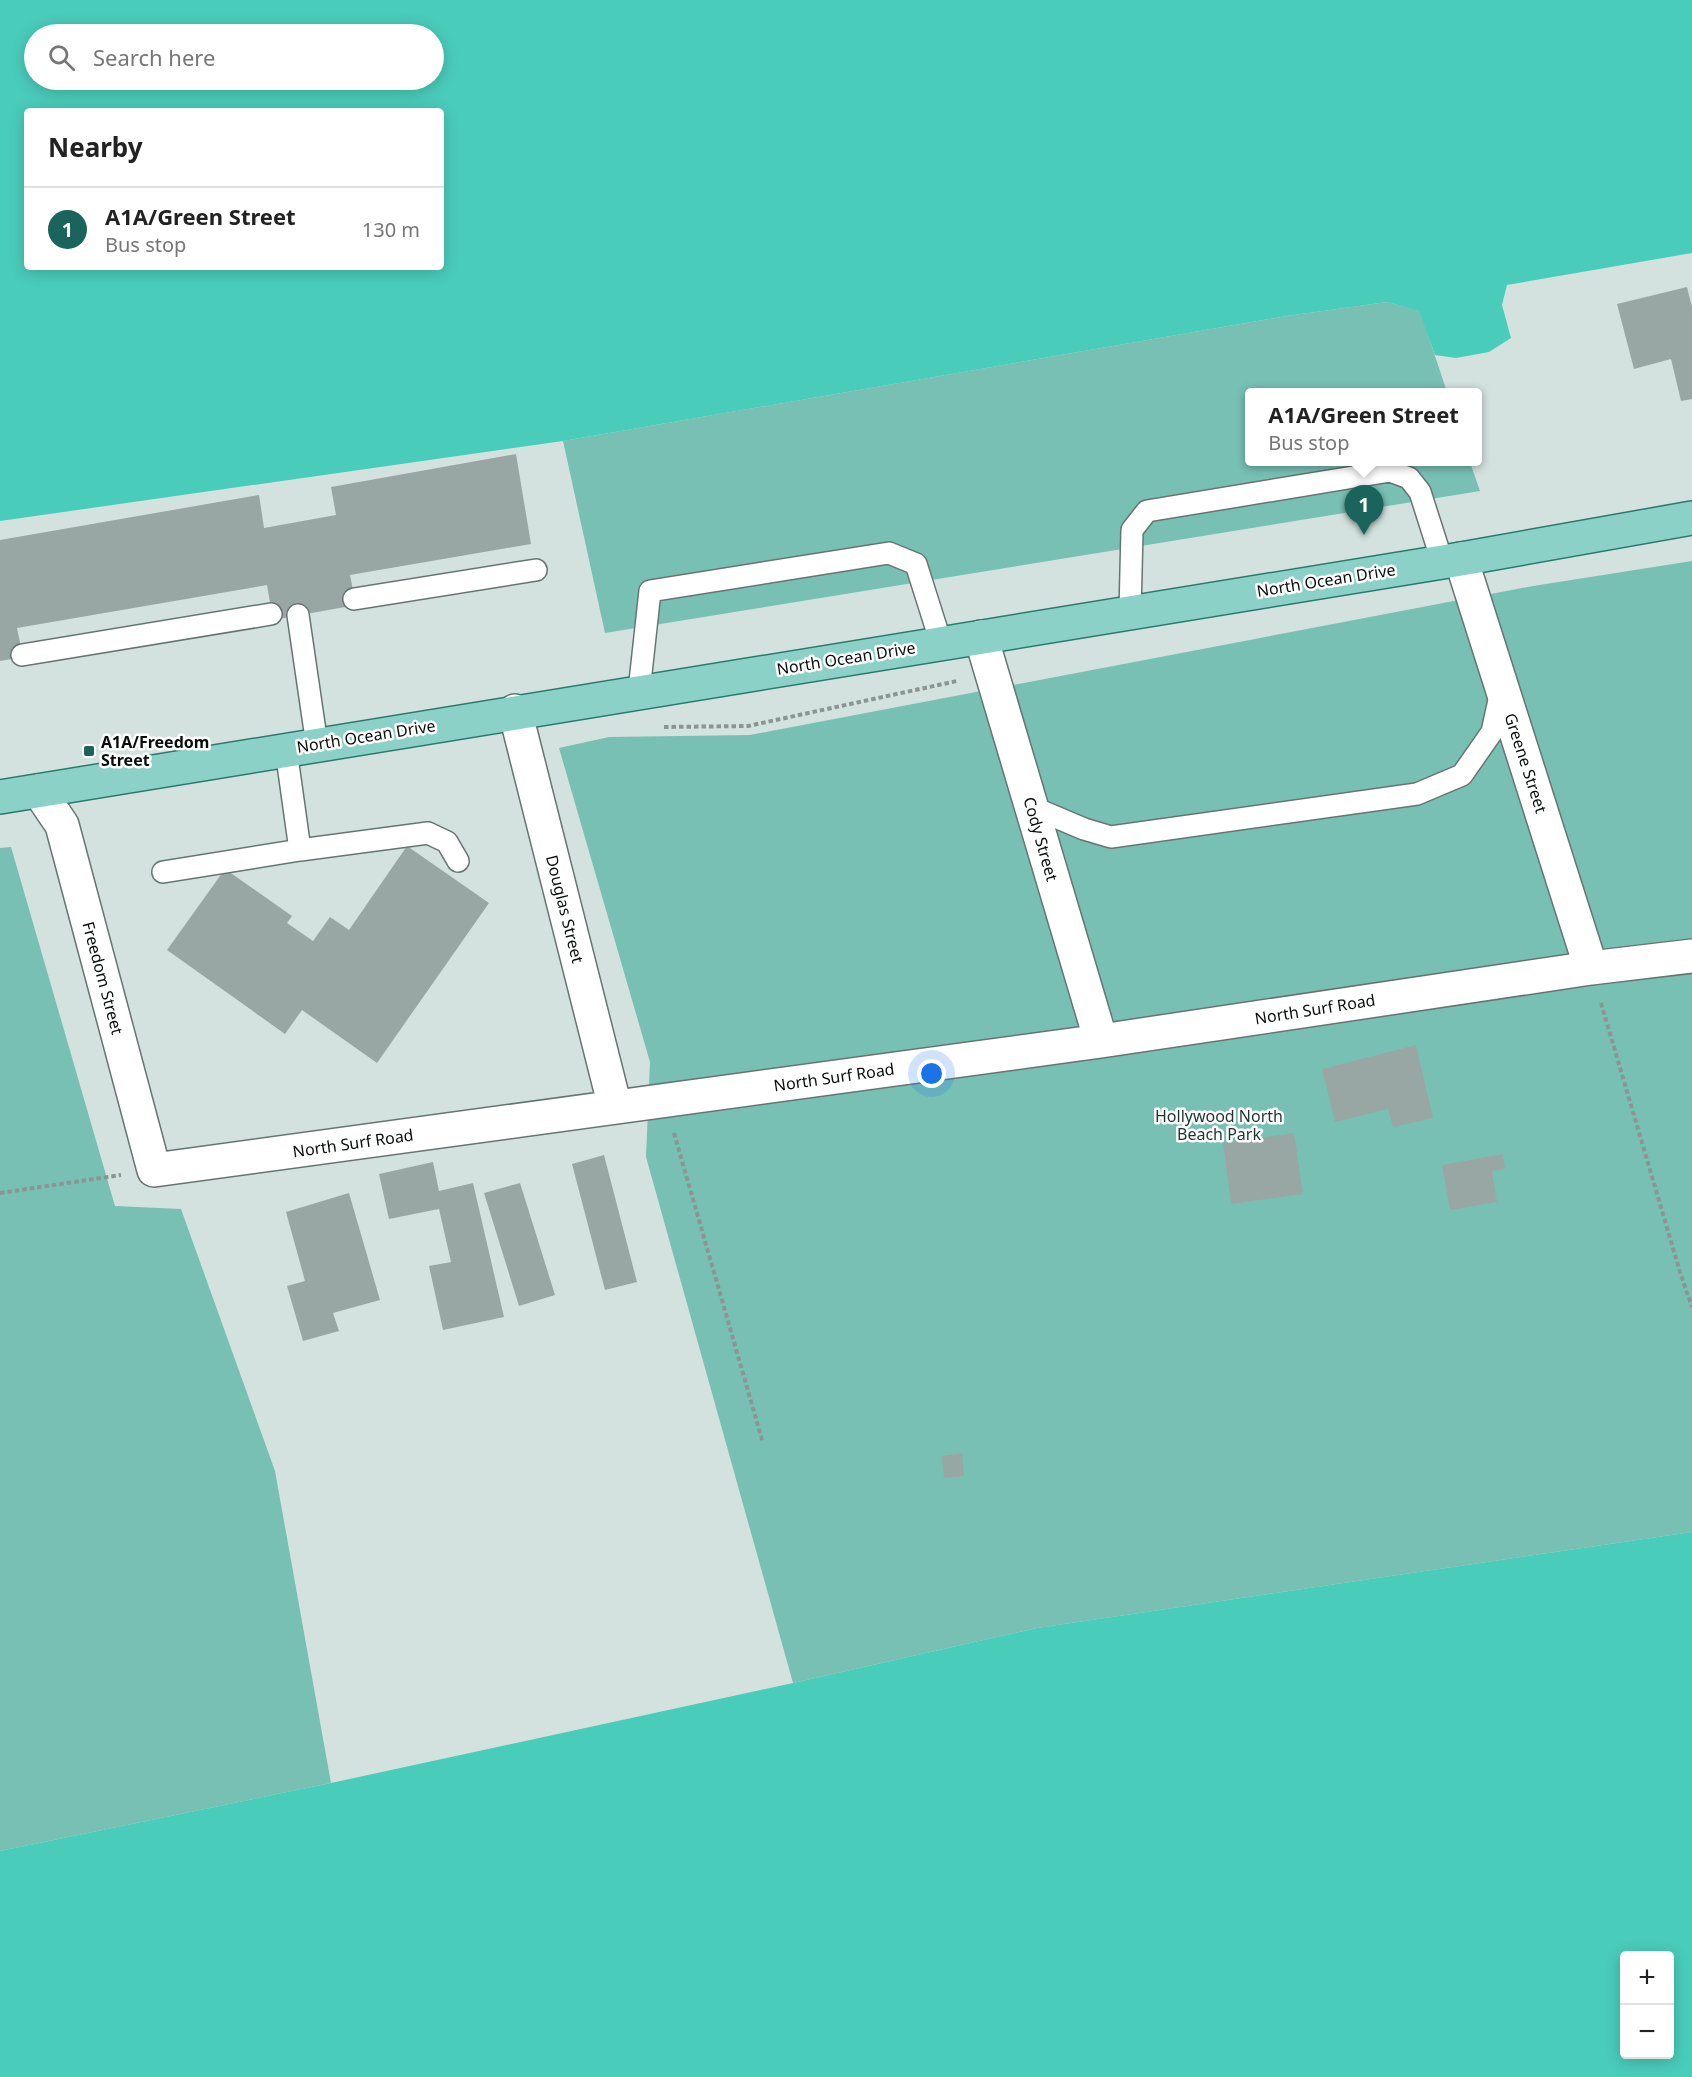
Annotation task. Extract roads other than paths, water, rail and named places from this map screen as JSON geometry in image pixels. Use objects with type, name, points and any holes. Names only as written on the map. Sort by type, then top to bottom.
[{"type":"main road","name":"North Ocean Drive","points":[[0,797],[515,711],[1451,560],[1692,518]]},
{"type":"street","name":"Greene Street","points":[[1451,560],[1502,687],[1591,968]]},
{"type":"street","name":"Cody Street","points":[[981,636],[1101,1041]]},
{"type":"street","name":"Douglas Street","points":[[515,711],[615,1107]]},
{"type":"street","name":"Freedom Street","points":[[39,791],[62,825],[154,1170]]},
{"type":"street","name":"North Surf Road","points":[[154,1170],[1101,1041],[1591,968],[1692,956]]},
{"type":"lane","points":[[1131,612],[1132,530],[1147,510],[1390,471],[1409,478],[1420,492],[1451,560]]},
{"type":"lane","points":[[639,691],[650,591],[661,589],[889,553],[916,564],[941,643]]},
{"type":"lane","points":[[354,598],[536,570]]},
{"type":"lane","points":[[22,654],[271,614]]},
{"type":"lane","points":[[298,615],[302,747],[300,850]]},
{"type":"lane","points":[[1032,807],[1084,829],[1112,837],[1418,794],[1462,775],[1492,732],[1502,687]]},
{"type":"lane","points":[[163,873],[300,850],[428,833],[447,842],[458,861]]},
{"type":"place","name":"A1A/Green Street","points":[[1364,535]]},
{"type":"place","name":"A1A/Freedom Street","points":[[89,751]]},
{"type":"park label","name":"Hollywood North Beach Park","points":[[1219,1125]]}]
